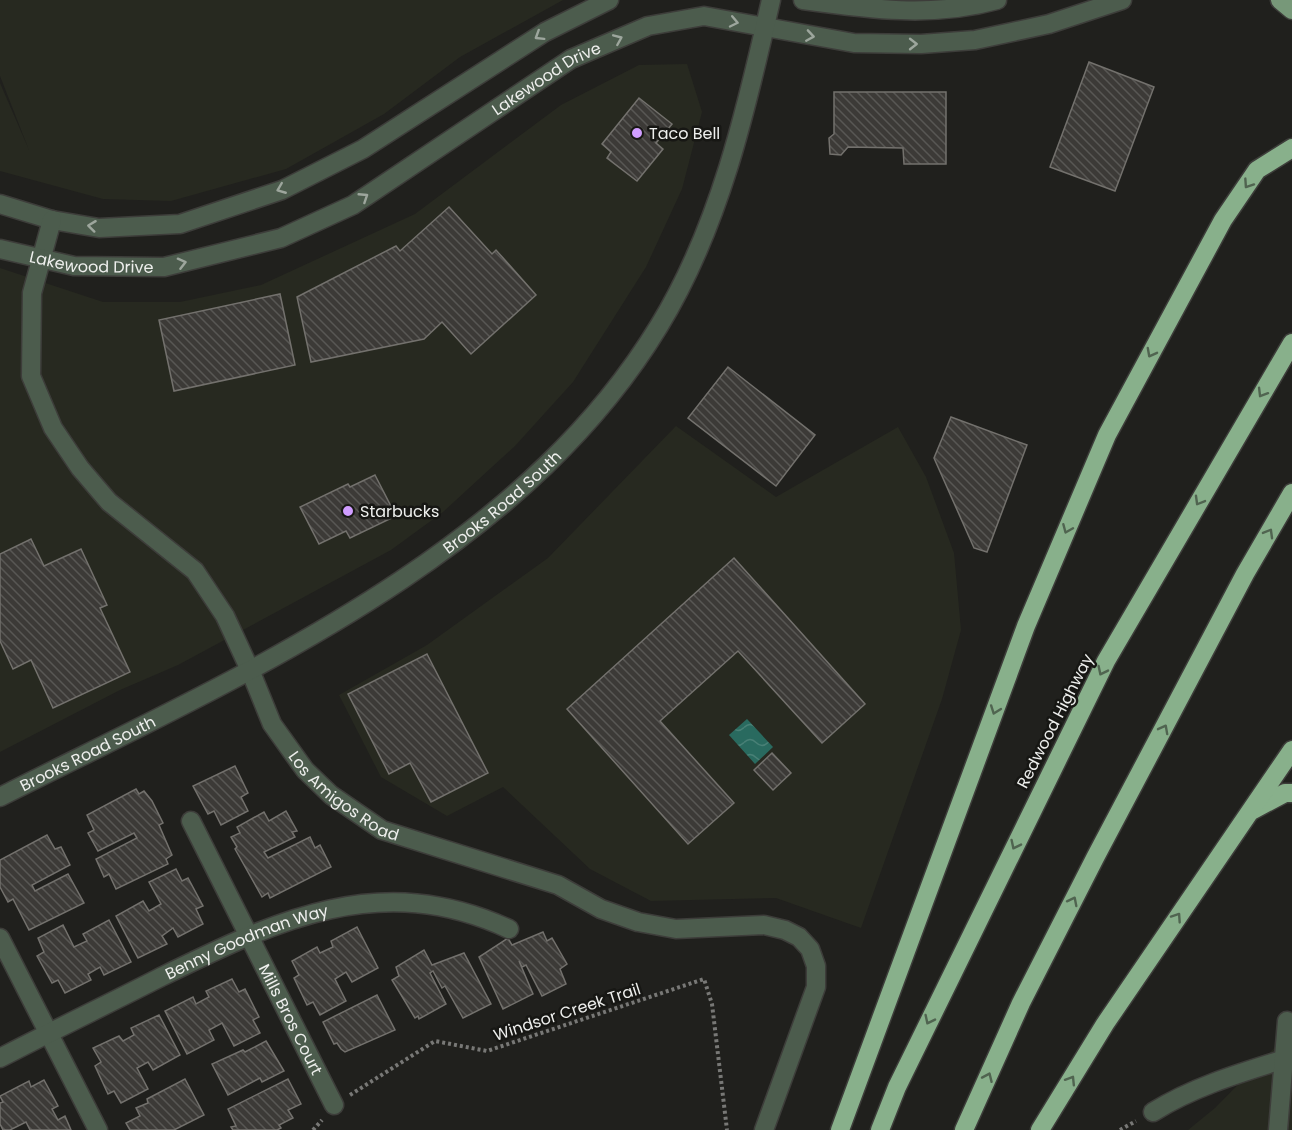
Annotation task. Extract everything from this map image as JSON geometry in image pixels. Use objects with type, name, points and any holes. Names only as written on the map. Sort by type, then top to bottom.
[{"type":"highway","points":[[840,1130],[1026,626],[1107,435],[1223,220],[1257,170],[1292,148]]},
{"type":"highway","name":"Redwood Highway","points":[[880,1130],[897,1087],[1106,661],[1292,343]]},
{"type":"highway","points":[[964,1130],[1026,992],[1245,574],[1292,493]]},
{"type":"highway","points":[[1040,1130],[1105,1024],[1292,750]]},
{"type":"highway","points":[[1248,812],[1292,792]]},
{"type":"main road","points":[[1280,0],[1292,10]]},
{"type":"street","name":"Lakewood Drive","points":[[0,204],[52,220],[99,228],[180,224],[282,190],[363,149],[545,32],[609,0]]},
{"type":"street","name":"Brooks Road South","points":[[0,797],[250,670],[358,609],[445,548],[521,489],[563,448],[616,387],[659,326],[715,210],[771,0]]},
{"type":"street","points":[[803,0],[877,10],[935,10],[997,0]]},
{"type":"street","name":"Lakewood Drive","points":[[0,249],[74,266],[164,267],[281,238],[353,205],[571,59],[648,26],[704,16],[854,43],[921,44],[964,41],[1049,24],[1122,0]]},
{"type":"street","name":"Los Amigos Road","points":[[52,220],[32,293],[30,376],[53,428],[80,468],[109,502],[195,571],[225,616],[272,724],[305,770],[332,795],[382,830],[558,885],[601,909],[638,922],[676,929],[764,925],[799,937],[810,949],[816,966],[816,987],[764,1130]]},
{"type":"street","name":"Mills Bros Court","points":[[191,821],[334,1105]]},
{"type":"street","name":"Benny Goodman Way","points":[[0,1058],[248,934],[332,907],[376,903],[426,904],[476,914],[509,929]]},
{"type":"street","points":[[0,938],[98,1130]]},
{"type":"street","points":[[1278,1130],[1287,1096],[1285,1059],[1287,1021]]},
{"type":"street","points":[[1153,1112],[1170,1102],[1230,1076],[1285,1059]]},
{"type":"path","name":"Windsor Creek Trail","points":[[313,1130],[334,1105],[435,1041],[487,1051],[704,979],[712,1004],[727,1130]]},
{"type":"shaded area","points":[[0,0],[563,0],[460,57],[384,114],[286,169],[171,201],[103,199],[0,171],[0,83],[29,150],[0,76]]},
{"type":"shaded area","points":[[687,64],[702,112],[682,189],[646,267],[573,382],[515,446],[443,512],[391,550],[178,665],[120,690],[0,752],[0,268],[103,302],[180,302],[261,285],[415,214],[561,105],[639,65]]},
{"type":"shaded area","points":[[676,426],[776,497],[898,427],[926,477],[954,553],[961,630],[942,699],[861,928],[776,898],[651,901],[590,869],[503,787],[447,816],[381,777],[339,695],[427,645],[548,558]]},
{"type":"shaded area","points":[[1292,1030],[1292,1130],[1188,1130],[1215,1108]]},
{"type":"water","points":[[747,719],[773,747],[755,764],[729,735]]},
{"type":"building","points":[[1089,62],[1154,87],[1115,191],[1050,167]]},
{"type":"building","points":[[834,92],[946,92],[946,164],[904,164],[903,148],[848,147],[841,155],[830,154],[829,138],[834,134]]},
{"type":"building","name":"Taco Bell","points":[[639,98],[672,124],[656,143],[663,149],[637,181],[607,158],[611,152],[602,144]]},
{"type":"building","points":[[449,207],[492,254],[496,250],[536,295],[471,354],[442,322],[424,339],[311,362],[297,297],[396,246],[400,251]]},
{"type":"building","points":[[280,294],[295,365],[174,391],[159,320]]},
{"type":"building","points":[[728,367],[815,435],[776,486],[688,418]]},
{"type":"building","points":[[951,417],[1027,445],[987,552],[974,548],[934,458]]},
{"type":"building","name":"Starbucks","points":[[375,475],[396,516],[350,538],[346,531],[319,544],[300,507],[348,484],[350,487]]},
{"type":"building","points":[[31,539],[44,566],[81,549],[107,605],[100,608],[130,672],[53,708],[31,660],[13,669],[0,641],[0,554]]},
{"type":"building","points":[[734,558],[865,704],[822,743],[738,651],[660,721],[734,803],[688,844],[567,709]]},
{"type":"building","points":[[427,654],[488,773],[431,802],[410,763],[389,774],[348,694]]},
{"type":"building","points":[[772,753],[791,773],[773,790],[754,770]]},
{"type":"building","points":[[235,766],[248,793],[241,797],[248,811],[221,825],[214,811],[208,814],[193,786]]},
{"type":"building","points":[[136,789],[139,794],[144,791],[152,801],[163,823],[159,825],[172,855],[166,859],[168,864],[116,889],[109,874],[104,877],[96,859],[137,838],[134,833],[98,851],[88,833],[94,830],[87,815]]},
{"type":"building","points":[[286,811],[297,831],[292,832],[295,837],[264,852],[268,858],[310,837],[315,848],[320,845],[331,867],[270,898],[268,893],[262,897],[235,849],[237,847],[231,837],[240,833],[237,827],[264,812],[269,821]]},
{"type":"building","points":[[47,835],[55,849],[61,847],[70,865],[32,885],[35,891],[68,874],[84,903],[29,930],[13,899],[8,902],[0,887],[0,860]]},
{"type":"building","points":[[176,869],[182,881],[188,878],[203,906],[196,909],[203,924],[178,937],[173,928],[162,936],[167,944],[138,958],[116,916],[143,901],[149,911],[161,904],[149,882]]},
{"type":"building","points":[[109,920],[131,962],[104,975],[100,967],[88,974],[91,980],[65,993],[58,980],[52,983],[37,956],[44,952],[38,938],[63,925],[74,947],[87,941],[83,934]]},
{"type":"building","points":[[357,927],[378,968],[352,982],[346,972],[335,979],[346,1001],[320,1015],[313,1002],[307,1005],[294,978],[299,975],[292,961],[317,947],[320,953],[333,947],[331,941]]},
{"type":"building","points":[[543,932],[547,941],[552,938],[567,964],[560,969],[566,984],[542,996],[526,965],[522,967],[519,961],[533,994],[503,1009],[479,957],[508,938],[512,945]]},
{"type":"building","points":[[424,950],[432,965],[464,953],[491,1004],[463,1018],[445,986],[442,988],[433,971],[430,973],[446,1004],[419,1019],[418,1016],[415,1018],[392,980],[399,976],[396,967]]},
{"type":"building","points":[[232,979],[239,992],[245,989],[259,1017],[253,1020],[260,1033],[234,1046],[222,1023],[209,1030],[214,1040],[187,1054],[165,1011],[193,997],[196,1004],[209,997],[206,991]]},
{"type":"building","points":[[377,995],[395,1030],[345,1052],[337,1043],[334,1044],[323,1022]]},
{"type":"building","points":[[159,1015],[180,1055],[153,1070],[148,1062],[137,1068],[148,1089],[121,1103],[114,1091],[108,1094],[95,1066],[101,1062],[93,1048],[119,1036],[123,1041],[134,1035],[131,1028]]},
{"type":"building","points":[[266,1041],[284,1071],[262,1082],[260,1078],[228,1095],[212,1064],[243,1050],[245,1052]]},
{"type":"building","points":[[185,1079],[204,1115],[174,1130],[130,1130],[126,1123],[140,1116],[136,1108],[148,1103],[147,1099]]},
{"type":"building","points":[[288,1079],[301,1104],[288,1110],[293,1118],[279,1125],[281,1128],[277,1130],[233,1130],[231,1127],[236,1126],[228,1109]]},
{"type":"building","points":[[44,1080],[58,1106],[52,1109],[58,1120],[65,1116],[71,1130],[30,1130],[26,1122],[10,1130],[3,1130],[0,1124],[0,1103],[3,1102],[0,1096],[29,1081],[31,1087]]},
{"type":"place","name":"Taco Bell","points":[[637,133]]},
{"type":"place","name":"Starbucks","points":[[348,511]]}]
